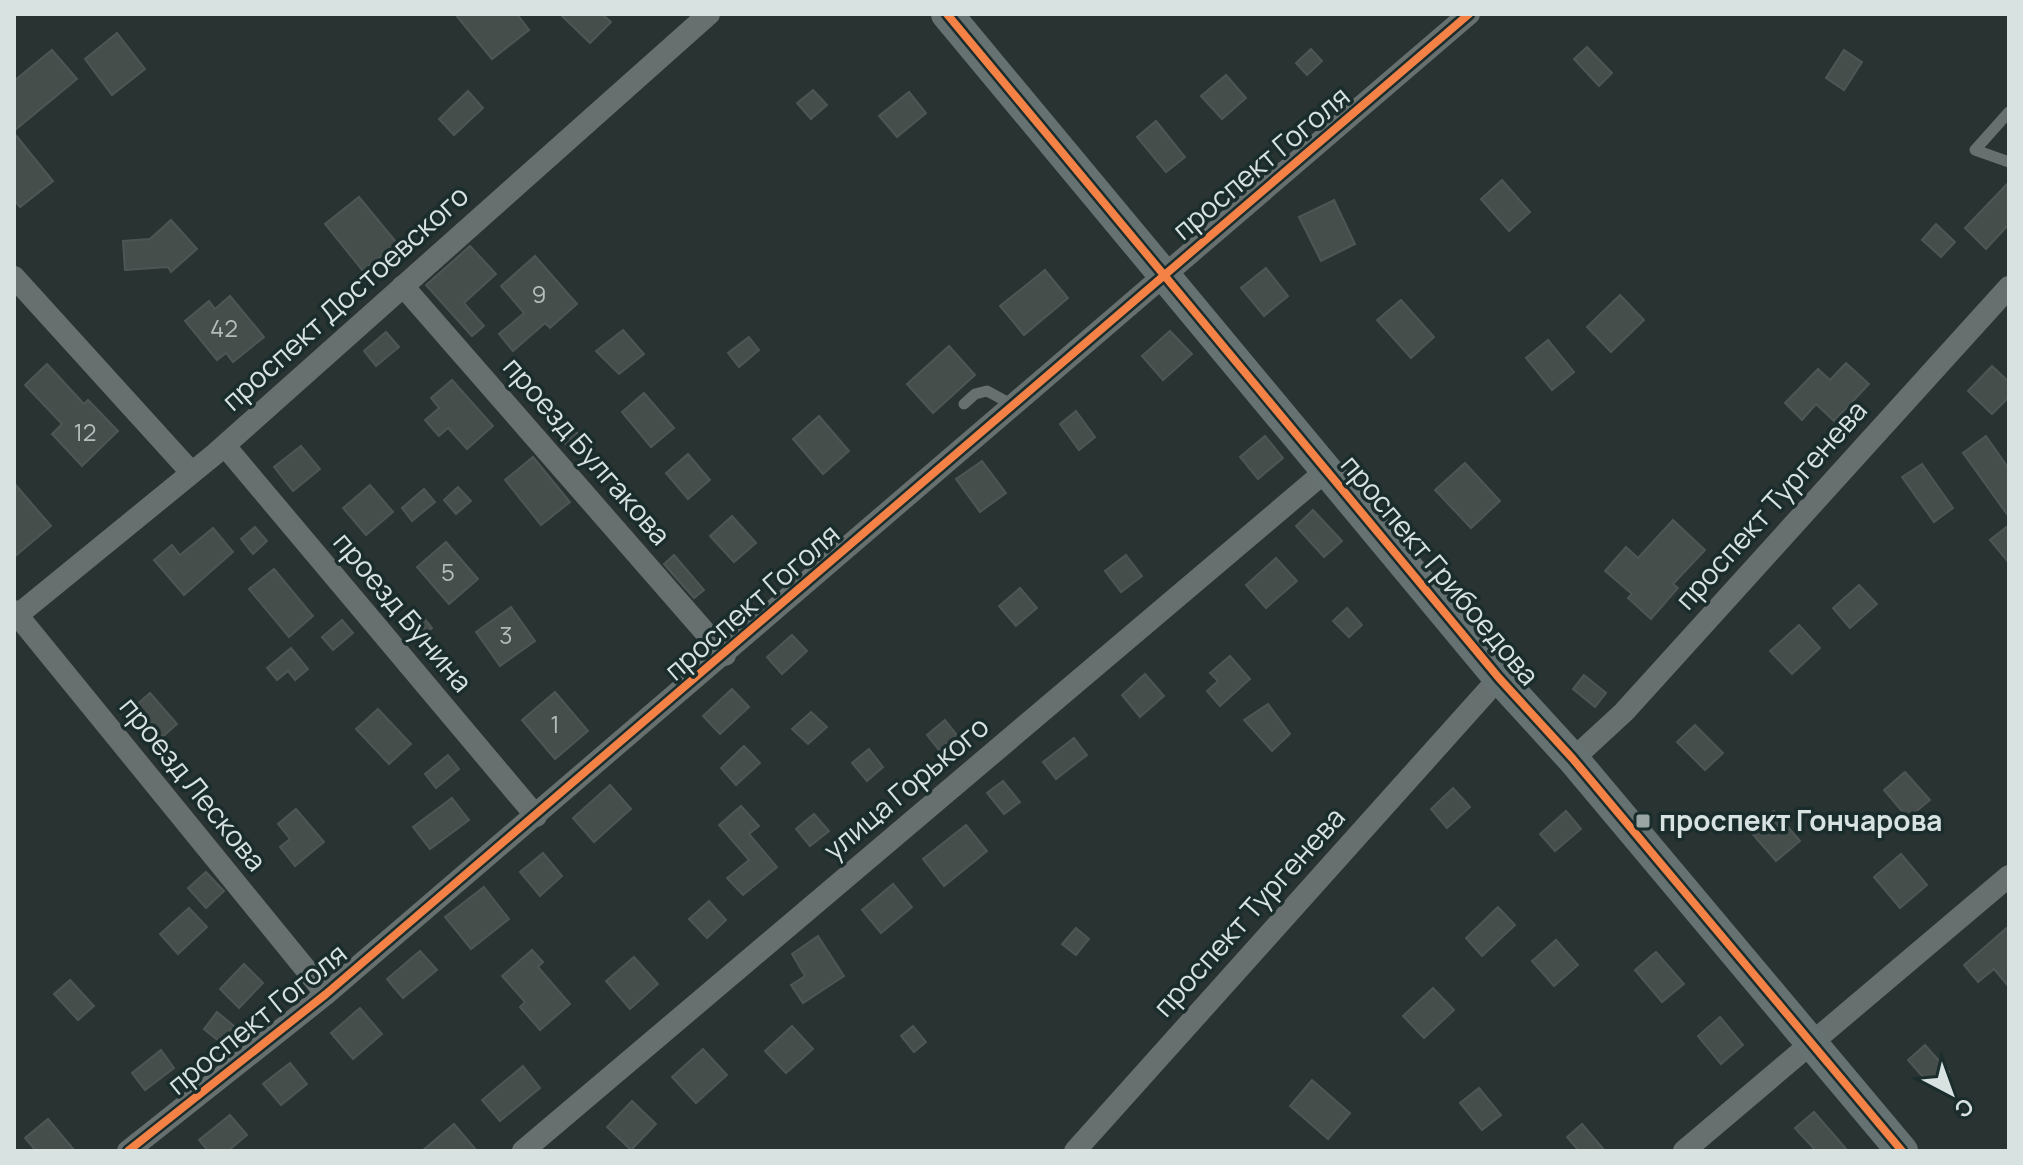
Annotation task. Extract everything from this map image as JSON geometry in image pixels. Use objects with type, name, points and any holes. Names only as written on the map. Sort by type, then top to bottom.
[{"type":"street","name":"проспект Достоевского","points":[[15,615],[225,446],[709,14]]},
{"type":"street","name":"проспект Грибоедова","points":[[947,14],[1499,678],[1573,759],[1813,1041],[1902,1151]]},
{"type":"street","name":"проспект Гоголя","points":[[128,1151],[326,994],[536,816],[1469,14]]},
{"type":"street","points":[[14,277],[191,472]]},
{"type":"street","name":"проезд Булгакова","points":[[403,286],[725,655]]},
{"type":"street","name":"проспект Тургенева","points":[[1573,759],[1624,712],[2009,287]]},
{"type":"street","name":"проезд Бунина","points":[[225,446],[536,816]]},
{"type":"street","name":"улица Горького","points":[[523,1151],[1327,470]]},
{"type":"street","name":"проезд Лескова","points":[[15,615],[326,994]]},
{"type":"street","name":"проспект Тургенева","points":[[1075,1151],[1499,678]]},
{"type":"street","points":[[1684,1151],[2009,876]]},
{"type":"lane","points":[[2009,112],[1975,150],[2009,162]]},
{"type":"lane","points":[[964,404],[975,394],[987,391],[1013,405]]},
{"type":"building","points":[[455,14],[517,14],[529,30],[492,59]]},
{"type":"building","points":[[560,14],[602,14],[611,22],[590,43]]},
{"type":"building","points":[[117,33],[145,69],[112,95],[85,59]]},
{"type":"building","points":[[1587,47],[1612,73],[1599,86],[1574,59]]},
{"type":"building","points":[[1311,49],[1322,61],[1307,75],[1296,63]]},
{"type":"building","points":[[52,50],[77,79],[14,131],[14,81]]},
{"type":"building","points":[[1844,50],[1862,62],[1844,90],[1826,78]]},
{"type":"building","points":[[1226,75],[1246,98],[1222,119],[1201,96]]},
{"type":"building","points":[[813,90],[827,105],[811,119],[797,103]]},
{"type":"building","points":[[468,91],[483,108],[454,135],[439,119]]},
{"type":"building","points":[[909,92],[926,113],[897,137],[879,116]]},
{"type":"building","points":[[1156,121],[1185,157],[1166,172],[1137,137]]},
{"type":"building","points":[[14,133],[53,181],[20,207],[14,200]]},
{"type":"building","points":[[1502,180],[1530,212],[1509,231],[1481,199]]},
{"type":"building","points":[[2009,182],[2009,224],[1986,249],[1965,228]]},
{"type":"building","points":[[359,197],[397,243],[363,271],[325,224]]},
{"type":"building","points":[[1334,200],[1355,244],[1321,261],[1299,217]]},
{"type":"building","points":[[171,220],[197,249],[171,272],[168,267],[125,270],[123,241],[150,239]]},
{"type":"building","points":[[1936,224],[1955,242],[1941,257],[1922,240]]},
{"type":"building","points":[[470,246],[496,274],[464,303],[484,326],[472,336],[426,285]]},
{"type":"building","points":[[535,256],[577,304],[550,328],[545,323],[513,351],[499,334],[524,313],[501,286]]},
{"type":"building","points":[[1266,268],[1288,296],[1264,316],[1241,288]]},
{"type":"building","points":[[1045,270],[1068,298],[1024,335],[1000,306]]},
{"type":"building","points":[[1620,295],[1644,320],[1611,352],[1587,327]]},
{"type":"building","points":[[230,296],[264,337],[233,362],[226,353],[217,360],[185,321],[209,301],[215,309]]},
{"type":"building","points":[[1401,300],[1434,337],[1411,358],[1377,320]]},
{"type":"building","points":[[623,330],[644,354],[619,374],[596,351]]},
{"type":"building","points":[[1170,331],[1192,354],[1163,380],[1142,356]]},
{"type":"building","points":[[386,332],[399,347],[376,366],[364,351]]},
{"type":"building","points":[[749,337],[759,350],[739,367],[728,353]]},
{"type":"building","points":[[1548,340],[1574,372],[1552,390],[1526,358]]},
{"type":"building","points":[[949,346],[975,375],[933,413],[907,384]]},
{"type":"building","points":[[1846,363],[1869,384],[1834,421],[1816,404],[1802,420],[1785,403],[1818,369],[1830,380]]},
{"type":"building","points":[[47,364],[84,404],[88,400],[118,431],[82,466],[52,434],[62,424],[25,385]]},
{"type":"building","points":[[1992,366],[2009,382],[2009,397],[1992,414],[1968,391]]},
{"type":"building","points":[[452,380],[493,426],[467,449],[448,428],[439,436],[425,420],[439,408],[431,398]]},
{"type":"building","points":[[644,393],[674,428],[651,447],[622,412]]},
{"type":"building","points":[[1076,411],[1095,437],[1079,450],[1060,424]]},
{"type":"building","points":[[819,416],[849,451],[823,474],[793,439]]},
{"type":"building","points":[[569,424],[583,440],[571,450],[557,434]]},
{"type":"building","points":[[1265,436],[1283,458],[1258,479],[1240,457]]},
{"type":"building","points":[[1986,436],[2009,469],[2009,517],[1963,453]]},
{"type":"building","points":[[301,446],[320,469],[293,491],[274,467]]},
{"type":"building","points":[[688,454],[710,480],[688,499],[666,473]]},
{"type":"building","points":[[533,457],[570,502],[541,525],[505,480]]},
{"type":"building","points":[[982,461],[1006,493],[980,512],[956,479]]},
{"type":"building","points":[[1465,463],[1500,501],[1471,528],[1435,490]]},
{"type":"building","points":[[1922,464],[1953,508],[1934,522],[1902,477]]},
{"type":"building","points":[[14,483],[51,526],[14,557]]},
{"type":"building","points":[[370,485],[393,512],[366,535],[343,508]]},
{"type":"building","points":[[458,487],[471,501],[456,514],[444,500]]},
{"type":"building","points":[[424,489],[435,502],[412,521],[402,508]]},
{"type":"building","points":[[1313,510],[1342,541],[1324,557],[1296,526]]},
{"type":"building","points":[[732,516],[756,543],[734,562],[710,536]]},
{"type":"building","points":[[1673,520],[1705,550],[1673,584],[1678,588],[1651,619],[1628,598],[1632,594],[1605,571],[1626,547],[1638,558]]},
{"type":"building","points":[[2009,525],[2009,563],[1990,540]]},
{"type":"building","points":[[255,527],[267,541],[253,554],[241,539]]},
{"type":"building","points":[[213,528],[233,552],[184,595],[154,560],[172,545],[180,555]]},
{"type":"building","points":[[446,542],[478,579],[449,604],[417,567]]},
{"type":"building","points":[[674,555],[704,590],[694,598],[664,564]]},
{"type":"building","points":[[1126,555],[1142,576],[1121,592],[1105,571]]},
{"type":"building","points":[[1276,558],[1297,581],[1266,608],[1246,585]]},
{"type":"building","points":[[274,569],[313,616],[289,637],[249,589]]},
{"type":"building","points":[[1859,585],[1877,604],[1850,628],[1833,608]]},
{"type":"building","points":[[1020,588],[1037,608],[1016,626],[999,606]]},
{"type":"building","points":[[511,607],[535,641],[500,666],[476,632]]},
{"type":"building","points":[[1347,608],[1362,625],[1349,637],[1333,621]]},
{"type":"building","points":[[419,612],[432,628],[420,637],[407,622]]},
{"type":"building","points":[[342,620],[353,633],[333,650],[322,637]]},
{"type":"building","points":[[1799,625],[1820,648],[1792,674],[1770,651]]},
{"type":"building","points":[[792,635],[807,651],[782,674],[767,657]]},
{"type":"building","points":[[291,648],[308,669],[295,680],[288,671],[277,680],[267,668]]},
{"type":"building","points":[[1230,656],[1250,679],[1220,706],[1207,691],[1218,681],[1210,673]]},
{"type":"building","points":[[1145,674],[1164,696],[1140,717],[1122,695]]},
{"type":"building","points":[[1584,675],[1606,693],[1595,707],[1573,689]]},
{"type":"building","points":[[732,689],[749,707],[720,734],[703,716]]},
{"type":"building","points":[[555,692],[588,731],[555,759],[522,720]]},
{"type":"building","points":[[150,693],[177,724],[160,739],[133,708]]},
{"type":"building","points":[[1268,704],[1290,734],[1272,751],[1244,720]]},
{"type":"building","points":[[378,709],[411,744],[389,764],[356,729]]},
{"type":"building","points":[[811,712],[827,727],[808,744],[792,729]]},
{"type":"building","points":[[945,720],[957,735],[939,750],[927,735]]},
{"type":"building","points":[[1695,725],[1723,753],[1705,770],[1677,742]]},
{"type":"building","points":[[1074,738],[1087,755],[1056,779],[1043,762]]},
{"type":"building","points":[[744,746],[760,763],[736,785],[721,768]]},
{"type":"building","points":[[869,749],[883,767],[867,781],[852,763]]},
{"type":"building","points":[[448,755],[459,769],[436,788],[425,774]]},
{"type":"building","points":[[1905,772],[1930,800],[1908,818],[1884,790]]},
{"type":"building","points":[[1003,781],[1020,802],[1004,814],[987,793]]},
{"type":"building","points":[[610,785],[631,809],[594,842],[573,818]]},
{"type":"building","points":[[1453,788],[1470,807],[1447,828],[1431,809]]},
{"type":"building","points":[[452,798],[469,820],[430,849],[413,827]]},
{"type":"building","points":[[741,806],[759,826],[749,834],[777,867],[743,895],[727,878],[749,860],[719,825]]},
{"type":"building","points":[[296,809],[324,842],[295,866],[280,847],[290,839],[278,824]]},
{"type":"building","points":[[1566,811],[1581,829],[1555,851],[1540,834]]},
{"type":"building","points":[[1774,811],[1800,841],[1776,861],[1750,831]]},
{"type":"building","points":[[814,814],[829,831],[810,846],[796,829]]},
{"type":"building","points":[[966,825],[987,851],[944,886],[923,859]]},
{"type":"building","points":[[543,853],[562,876],[540,896],[520,872]]},
{"type":"building","points":[[1901,854],[1927,885],[1900,908],[1874,877]]},
{"type":"building","points":[[206,872],[224,891],[206,908],[188,888]]},
{"type":"building","points":[[893,884],[912,907],[881,933],[862,910]]},
{"type":"building","points":[[484,887],[509,919],[471,949],[445,917]]},
{"type":"building","points":[[709,901],[726,920],[707,938],[689,919]]},
{"type":"building","points":[[1498,907],[1515,925],[1482,956],[1466,938]]},
{"type":"building","points":[[189,908],[207,927],[178,954],[160,934]]},
{"type":"building","points":[[2009,926],[2009,987],[1994,969],[1978,982],[1964,965]]},
{"type":"building","points":[[1076,928],[1089,939],[1076,955],[1062,944]]},
{"type":"building","points":[[818,936],[844,976],[803,1003],[791,985],[805,976],[792,954]]},
{"type":"building","points":[[1556,940],[1578,965],[1554,986],[1532,961]]},
{"type":"building","points":[[532,950],[543,962],[538,967],[570,1004],[540,1030],[520,1007],[525,1002],[502,976]]},
{"type":"building","points":[[420,951],[437,970],[403,998],[387,979]]},
{"type":"building","points":[[1656,952],[1684,984],[1662,1002],[1635,970]]},
{"type":"building","points":[[634,957],[658,984],[630,1009],[606,981]]},
{"type":"building","points":[[244,964],[263,983],[239,1008],[220,989]]},
{"type":"building","points":[[70,980],[94,1006],[78,1020],[54,994]]},
{"type":"building","points":[[1433,988],[1454,1010],[1424,1038],[1403,1016]]},
{"type":"building","points":[[360,1008],[382,1034],[353,1059],[331,1033]]},
{"type":"building","points":[[217,1012],[234,1026],[220,1042],[204,1029]]},
{"type":"building","points":[[1720,1017],[1743,1045],[1721,1064],[1698,1036]]},
{"type":"building","points":[[792,1026],[813,1049],[786,1073],[765,1051]]},
{"type":"building","points":[[913,1026],[926,1042],[914,1052],[901,1036]]},
{"type":"building","points":[[1925,1045],[1949,1072],[1932,1087],[1908,1060]]},
{"type":"building","points":[[703,1049],[727,1075],[696,1103],[672,1077]]},
{"type":"building","points":[[161,1050],[174,1068],[145,1090],[132,1073]]},
{"type":"building","points":[[290,1063],[307,1084],[281,1105],[263,1084]]},
{"type":"building","points":[[523,1066],[540,1088],[500,1121],[482,1100]]},
{"type":"building","points":[[1312,1080],[1350,1113],[1328,1139],[1290,1106]]},
{"type":"building","points":[[1479,1088],[1501,1115],[1482,1130],[1460,1103]]},
{"type":"building","points":[[632,1101],[656,1124],[631,1150],[607,1127]]},
{"type":"building","points":[[1814,1112],[1848,1151],[1816,1151],[1795,1128]]},
{"type":"building","points":[[230,1115],[247,1135],[228,1151],[208,1151],[199,1140]]},
{"type":"building","points":[[48,1119],[75,1151],[36,1151],[25,1138]]},
{"type":"building","points":[[454,1124],[477,1151],[422,1151]]},
{"type":"building","points":[[1582,1124],[1605,1151],[1579,1151],[1567,1137]]},
{"type":"cycle path","points":[[947,14],[1499,678],[1573,759],[1902,1151]]},
{"type":"cycle path","points":[[128,1151],[326,994],[1469,14]]},
{"type":"place","name":"проспект Гончарова","points":[[1643,821]]}]
